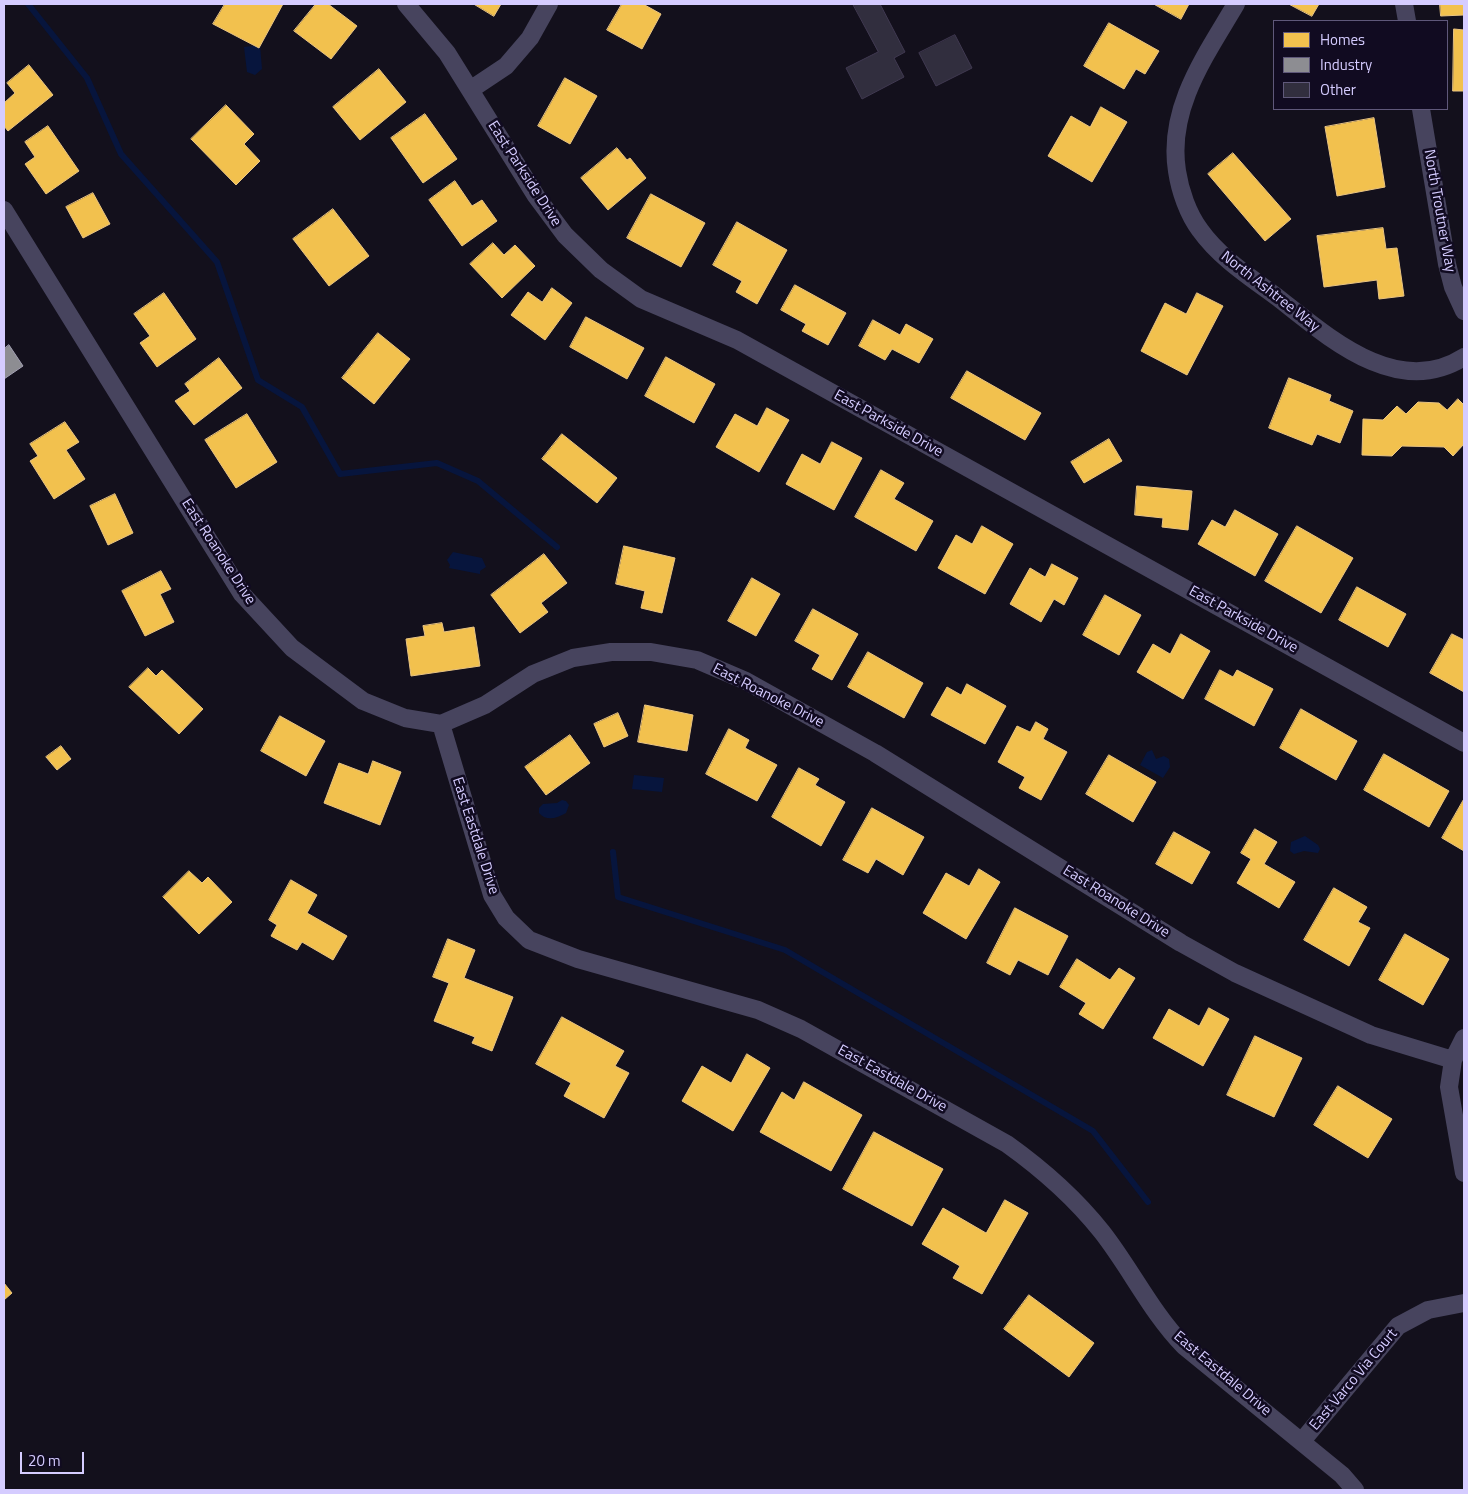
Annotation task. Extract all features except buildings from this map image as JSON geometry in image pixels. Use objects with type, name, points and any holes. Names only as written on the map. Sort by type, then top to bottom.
[{"type":"street","name":"East Parkside Drive","points":[[406,4],[447,53],[536,196],[565,235],[601,270],[641,299],[737,340],[1464,743]]},
{"type":"street","points":[[470,90],[506,66],[530,38],[549,4]]},
{"type":"street","name":"North Ashtree Way","points":[[1236,4],[1190,83],[1181,108],[1175,138],[1176,171],[1184,201],[1199,229],[1219,254],[1332,340],[1376,364],[1405,371],[1437,369],[1464,357]]},
{"type":"street","points":[[1404,4],[1407,20]]},
{"type":"street","name":"North Troutner Way","points":[[1422,110],[1447,264],[1453,287],[1464,311]]},
{"type":"street","name":"East Roanoke Drive","points":[[4,210],[242,594],[269,626],[299,654],[363,701],[405,718],[441,724],[485,705],[533,674],[573,658],[611,652],[651,652],[697,660],[746,681],[875,753],[1181,943],[1235,973],[1371,1035],[1453,1060]]},
{"type":"street","name":"East Eastdale Drive","points":[[441,724],[492,895],[506,918],[529,940],[578,959],[758,1010],[801,1029],[1008,1144],[1034,1163],[1076,1202],[1102,1233],[1162,1321],[1184,1346],[1302,1441],[1342,1475],[1354,1490]]},
{"type":"street","points":[[1464,1038],[1453,1060],[1449,1087],[1464,1173]]},
{"type":"street","name":"East Varco Via Court","points":[[1302,1441],[1398,1326],[1428,1310],[1464,1303]]},
{"type":"water","points":[[260,45],[262,69],[255,75],[247,72],[244,47]]},
{"type":"water","points":[[453,552],[482,558],[486,567],[480,571],[480,574],[449,568],[450,565],[447,560]]},
{"type":"water","points":[[1152,750],[1156,759],[1164,756],[1169,759],[1170,767],[1163,778],[1140,765],[1147,752]]},
{"type":"water","points":[[634,775],[664,778],[662,792],[632,789]]},
{"type":"water","points":[[562,800],[566,801],[569,805],[566,813],[556,818],[545,818],[539,813],[539,808],[543,804],[557,803]]},
{"type":"water","points":[[1305,836],[1318,845],[1320,849],[1318,853],[1304,851],[1294,854],[1290,851],[1291,842]]},
{"type":"waterway","points":[[28,4],[87,78],[121,154],[217,262],[258,380],[302,407],[340,474],[437,463],[478,481],[557,547]]},
{"type":"waterway","points":[[613,852],[618,897],[785,950],[1093,1131],[1148,1202]]}]
